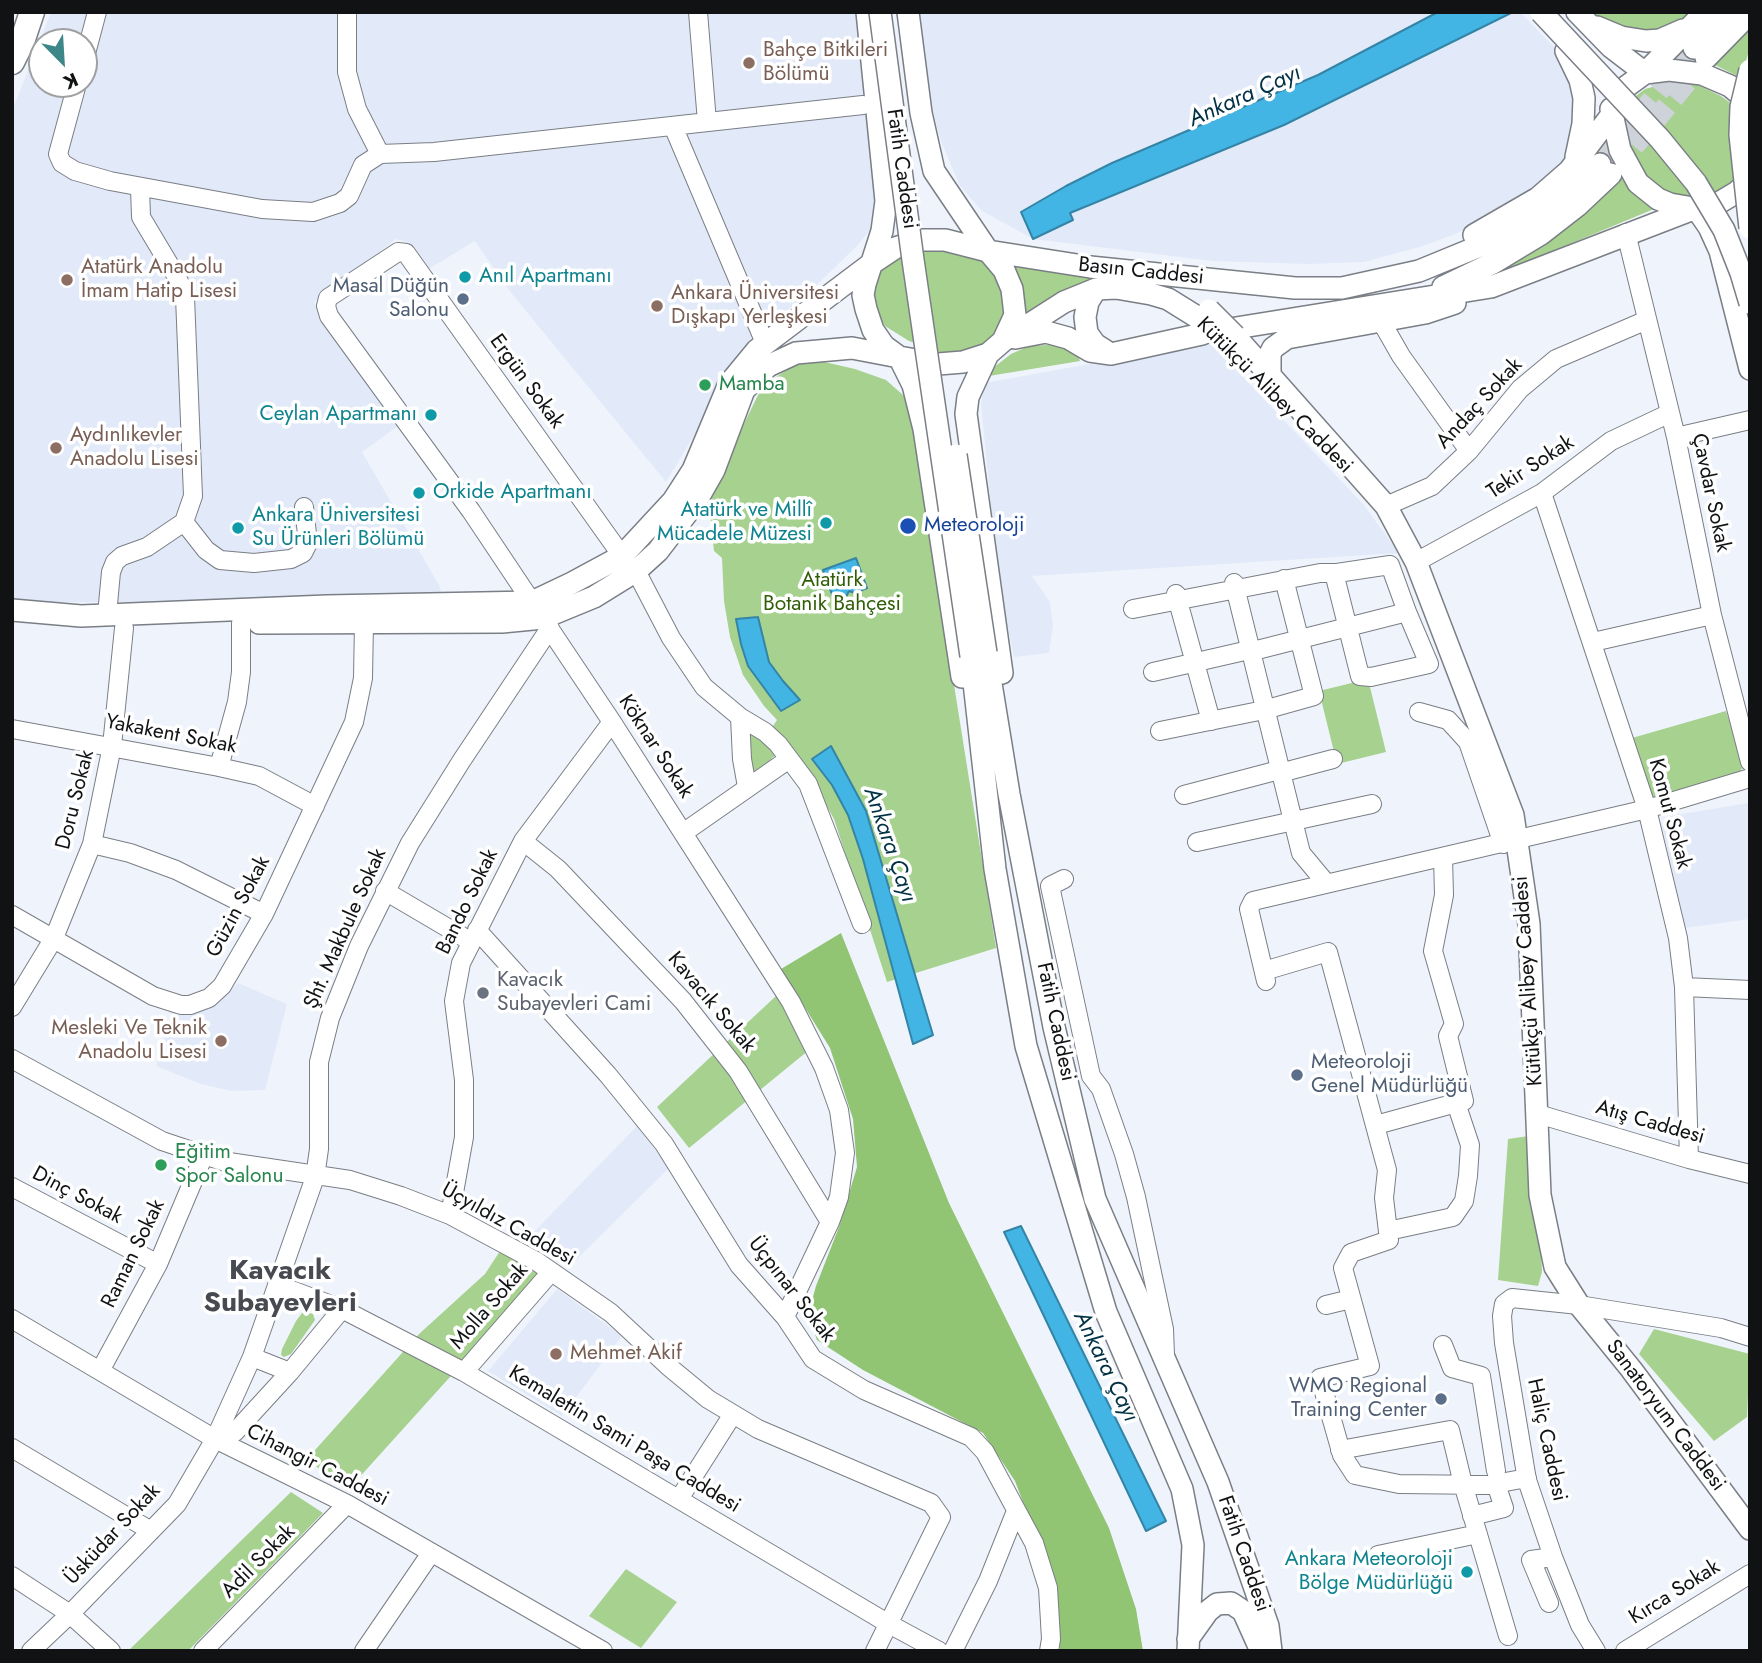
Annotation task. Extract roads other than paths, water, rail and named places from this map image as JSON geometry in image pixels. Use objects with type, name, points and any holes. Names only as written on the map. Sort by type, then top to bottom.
[{"type":"highway","points":[[12,60],[26,12]]},
{"type":"highway","points":[[12,60],[22,42],[32,12]]},
{"type":"main road","points":[[867,12],[887,201],[882,231],[863,295],[873,330],[884,346],[899,357],[913,385],[924,429],[957,654],[985,778]]},
{"type":"main road","name":"Fatih Caddesi","points":[[880,12],[913,260],[978,655],[1009,794],[1054,1027],[1095,1199],[1217,1482],[1268,1626],[1270,1651]]},
{"type":"main road","name":"Fatih Caddesi","points":[[894,12],[909,147],[978,655],[985,778],[995,869],[1026,1046],[1106,1312],[1182,1489],[1192,1545],[1188,1645]]},
{"type":"main road","points":[[908,12],[921,114],[934,171],[1004,270],[1012,289],[1015,315],[968,397],[966,414],[1006,705],[1009,794]]},
{"type":"main road","points":[[1529,12],[1601,88],[1613,113],[1620,150],[1639,183],[1658,199],[1696,208]]},
{"type":"main road","points":[[1541,12],[1660,139],[1696,183],[1724,230],[1750,303]]},
{"type":"main road","points":[[1556,12],[1696,167],[1720,201],[1750,269]]},
{"type":"main road","points":[[1697,45],[1705,12]]},
{"type":"main road","points":[[1697,45],[1728,12]]},
{"type":"main road","points":[[1295,288],[1409,261],[1464,240],[1506,218],[1538,198],[1575,162],[1613,113],[1619,96],[1627,86],[1750,13]]},
{"type":"main road","points":[[1581,17],[1621,37],[1697,45]]},
{"type":"main road","points":[[1581,17],[1611,47],[1645,73],[1670,69],[1702,74],[1730,86],[1750,103]]},
{"type":"main road","points":[[1561,45],[1580,80],[1584,98],[1583,124],[1575,162]]},
{"type":"main road","points":[[1721,256],[1730,238],[1750,230],[1740,135],[1741,107],[1750,70]]},
{"type":"main road","points":[[1295,288],[1342,288],[1380,281],[1419,271],[1464,254],[1509,234],[1605,169],[1577,206],[1541,234],[1470,275],[1418,298]]},
{"type":"main road","points":[[1270,376],[1270,354],[1273,348],[1287,338],[1425,313],[1450,305],[1626,233],[1696,208],[1717,204],[1749,186]]},
{"type":"main road","points":[[1696,208],[1715,239],[1721,256],[1750,369]]},
{"type":"main road","name":"Fatih Caddesi","points":[[629,564],[693,470],[729,384],[765,343],[895,248],[922,240],[945,240],[988,251]]},
{"type":"main road","name":"Basın Caddesi","points":[[988,251],[1090,267],[1295,288]]},
{"type":"main road","name":"Kütükçü Alibey Caddesi","points":[[1090,267],[1176,290],[1270,376],[1387,506],[1416,562],[1513,815],[1510,842],[1529,924],[1540,1195],[1555,1267],[1579,1305]]},
{"type":"main road","points":[[12,610],[116,621],[241,623],[502,622],[542,616],[572,583],[658,551],[697,500],[714,470],[744,390],[768,366],[796,353],[852,348],[937,364],[963,362],[995,348],[1046,332],[1068,338],[1090,351],[1111,354],[1216,327],[1491,287]]},
{"type":"main road","name":"Kütükçü Alibey Caddesi","points":[[995,348],[1064,302],[1096,289],[1116,288],[1151,293],[1168,299],[1216,327],[1320,449],[1387,506]]},
{"type":"main road","points":[[1096,289],[1088,302],[1085,317],[1087,332],[1096,344],[1111,354]]},
{"type":"main road","points":[[12,623],[74,629],[116,621],[327,606],[542,616]]},
{"type":"main road","name":"Sanatoryum Caddesi","points":[[1579,1305],[1631,1369],[1750,1529]]},
{"type":"main road","points":[[1188,1645],[1208,1611],[1217,1604],[1231,1603],[1243,1611],[1261,1651]]},
{"type":"street","points":[[347,12],[347,72],[357,109],[380,153]]},
{"type":"street","points":[[698,12],[707,122]]},
{"type":"street","points":[[73,98],[58,154],[62,163],[75,171],[140,188],[262,209],[313,212],[340,203],[349,195],[363,165],[380,153],[434,152],[863,106]]},
{"type":"street","points":[[673,126],[765,343]]},
{"type":"street","points":[[140,188],[141,217],[178,279],[185,298],[193,496],[184,522],[206,550],[220,561],[254,563],[292,559],[303,553],[309,543],[304,507]]},
{"type":"street","name":"Çavdar Sokak","points":[[1626,233],[1676,437],[1712,615],[1750,761]]},
{"type":"street","name":"Ergün Sokak","points":[[385,260],[398,252],[406,253],[629,564]]},
{"type":"street","name":"Köknar Sokak","points":[[385,260],[328,298],[326,306],[329,316],[471,511],[612,722],[791,1002],[824,1068],[839,1110],[845,1153],[839,1197],[785,1317]]},
{"type":"street","name":"Andaç Sokak","points":[[1387,506],[1432,485],[1469,451],[1520,389],[1556,359],[1647,320]]},
{"type":"street","points":[[1381,321],[1401,356],[1469,451]]},
{"type":"street","name":"Tekir Sokak","points":[[1416,562],[1542,493],[1611,441],[1670,412]]},
{"type":"street","points":[[1676,437],[1750,420]]},
{"type":"street","name":"Komut Sokak","points":[[1542,493],[1647,809],[1678,938],[1684,988],[1689,1159]]},
{"type":"street","name":"Doru Sokak","points":[[12,1007],[54,938],[92,844],[113,747],[116,621],[111,572],[115,562],[122,556],[147,547],[184,522]]},
{"type":"street","points":[[629,564],[671,638],[704,687],[740,717],[765,732],[807,784],[862,925]]},
{"type":"street","points":[[1133,609],[1235,585],[1390,565],[1429,664],[1371,677],[1360,676],[1334,573]]},
{"type":"street","points":[[1160,731],[1264,710],[1314,696],[1284,579]]},
{"type":"street","points":[[1235,585],[1249,651],[1301,853],[1326,883]]},
{"type":"street","points":[[1177,597],[1211,721]]},
{"type":"street","points":[[1153,672],[1407,612]]},
{"type":"street","points":[[1593,642],[1712,615]]},
{"type":"street","name":"Şht. Makbule Sokak","points":[[215,1439],[251,1357],[315,1177],[319,1149],[319,1062],[330,1018],[359,946],[410,843],[462,760],[542,616]]},
{"type":"street","points":[[219,767],[237,702],[241,672],[241,623]]},
{"type":"street","name":"Güzin Sokak","points":[[12,915],[153,996],[181,1005],[190,1005],[209,998],[222,986],[264,914],[354,722],[363,678],[364,623]]},
{"type":"street","points":[[1419,712],[1448,720],[1468,742],[1510,842]]},
{"type":"street","points":[[740,717],[742,759],[747,787]]},
{"type":"street","name":"Bando Sokak","points":[[450,1215],[464,1137],[464,1080],[454,1002],[461,963],[523,841],[612,722]]},
{"type":"street","name":"Yakakent Sokak","points":[[12,729],[259,776],[315,806]]},
{"type":"street","points":[[1184,795],[1333,759]]},
{"type":"street","points":[[683,833],[789,760]]},
{"type":"street","points":[[1525,1471],[1496,1477],[1476,1475],[1463,1485],[1399,1484],[1355,1475],[1340,1450],[1320,1378],[1370,1366],[1343,1268],[1351,1253],[1389,1240],[1384,1198],[1387,1170],[1329,958],[1265,976],[1249,909],[1253,901],[1647,809],[1750,778]]},
{"type":"street","points":[[1197,842],[1372,804]]},
{"type":"street","name":"Kavacık Sokak","points":[[523,841],[558,869],[691,1011],[738,1071],[830,1222]]},
{"type":"street","points":[[92,844],[130,853],[176,870],[264,914]]},
{"type":"street","points":[[1376,1125],[1464,1101],[1448,1036],[1454,1024],[1433,951],[1444,895],[1443,857]]},
{"type":"street","points":[[1064,879],[1050,886],[1091,1076],[1101,1090],[1136,1197],[1164,1329],[1165,1362]]},
{"type":"street","name":"Üçpınar Sokak","points":[[385,891],[474,935],[608,1075],[664,1144],[739,1265],[785,1317],[813,1359],[864,1390],[971,1437],[985,1452],[1034,1543],[1048,1588],[1051,1639],[1049,1651]]},
{"type":"street","points":[[1684,988],[1750,990]]},
{"type":"street","name":"Üçyıldız Caddesi","points":[[12,1059],[163,1141],[222,1161],[315,1177],[350,1180],[450,1215],[551,1272],[611,1313],[668,1367],[708,1399],[758,1429],[931,1503],[940,1517],[889,1624]]},
{"type":"street","points":[[1388,1231],[1453,1217],[1464,1201],[1470,1145],[1456,1103]]},
{"type":"street","name":"Atış Caddesi","points":[[1538,1114],[1689,1159],[1750,1174]]},
{"type":"street","name":"Raman Sokak","points":[[100,1371],[158,1264],[204,1155]]},
{"type":"street","name":"Dinç Sokak","points":[[12,1187],[158,1264]]},
{"type":"street","name":"Molla Sokak","points":[[464,1372],[551,1272]]},
{"type":"street","name":"Kemalettin Sami Paşa Caddesi","points":[[278,1285],[342,1309],[464,1372],[939,1651]]},
{"type":"street","name":"Haliç Caddesi","points":[[1579,1305],[1512,1298],[1504,1304],[1502,1316],[1525,1471],[1553,1558],[1580,1625],[1596,1651]]},
{"type":"street","points":[[1326,1305],[1351,1299]]},
{"type":"street","points":[[1579,1305],[1721,1328],[1750,1337]]},
{"type":"street","points":[[215,1439],[235,1432],[290,1372],[342,1309]]},
{"type":"street","name":"Cihangir Caddesi","points":[[12,1318],[215,1439],[347,1504],[603,1651]]},
{"type":"street","points":[[1443,1345],[1452,1368],[1481,1376],[1496,1477],[1504,1508],[1472,1516]]},
{"type":"street","points":[[251,1357],[290,1372]]},
{"type":"street","points":[[679,1499],[733,1414]]},
{"type":"street","points":[[1340,1450],[1450,1430],[1463,1485],[1508,1636]]},
{"type":"street","name":"Üsküdar Sokak","points":[[31,1651],[177,1504],[215,1439]]},
{"type":"street","points":[[12,1448],[151,1531]]},
{"type":"street","name":"Adil Sokak","points":[[203,1651],[347,1504]]},
{"type":"street","points":[[953,1651],[988,1581],[1016,1511]]},
{"type":"street","points":[[1378,1555],[1433,1551],[1478,1534]]},
{"type":"street","points":[[373,1648],[431,1553]]},
{"type":"street","points":[[1549,1603],[1531,1560],[1553,1558]]},
{"type":"street","name":"Kırca Sokak","points":[[1625,1651],[1750,1574]]},
{"type":"street","points":[[12,1576],[70,1614],[111,1651]]},
{"type":"street","points":[[875,1651],[889,1624]]},
{"type":"water","points":[[1438,12],[1513,12],[1284,125],[1070,213],[1073,220],[1033,239],[1021,212],[1066,186],[1112,163],[1318,75]]},
{"type":"water","points":[[856,558],[867,588],[855,593],[849,591],[847,595],[834,600],[823,570]]},
{"type":"water","points":[[758,617],[769,662],[800,700],[781,711],[748,666],[741,644],[736,619]]},
{"type":"water","points":[[831,746],[866,811],[933,1035],[913,1044],[863,859],[848,815],[832,785],[812,759]]},
{"type":"water","points":[[1021,1226],[1166,1521],[1146,1531],[1004,1232]]},
{"type":"tunnel","points":[[1600,164],[1694,48]]},
{"type":"tunnel","points":[[1614,170],[1705,60]]},
{"type":"place","name":"Bahçe Bitkileri Bölümü","points":[[749,63]]},
{"type":"place","name":"Anıl Apartmanı","points":[[465,277]]},
{"type":"place","name":"Atatürk Anadolu İmam Hatip Lisesi","points":[[67,280]]},
{"type":"place","name":"Masal Düğün Salonu","points":[[463,299]]},
{"type":"place","name":"Ankara Üniversitesi Dışkapı Yerleşkesi","points":[[657,306]]},
{"type":"place","name":"Mamba","points":[[705,385]]},
{"type":"place","name":"Ceylan Apartmanı","points":[[431,415]]},
{"type":"place","name":"Aydınlıkevler Anadolu Lisesi","points":[[56,448]]},
{"type":"place","name":"Orkide Apartmanı","points":[[419,493]]},
{"type":"place","name":"Atatürk ve Millî Mücadele Müzesi","points":[[826,523]]},
{"type":"place","name":"Meteoroloji","points":[[908,526]]},
{"type":"place","name":"Ankara Üniversitesi Su Ürünleri Bölümü","points":[[238,528]]},
{"type":"place","name":"Kavacık Subayevleri Cami","points":[[483,993]]},
{"type":"place","name":"Mesleki Ve Teknik Anadolu Lisesi","points":[[221,1041]]},
{"type":"place","name":"Meteoroloji Genel Müdürlüğü","points":[[1297,1075]]},
{"type":"place","name":"Eğitim Spor Salonu","points":[[161,1165]]},
{"type":"place","name":"Mehmet Akif","points":[[556,1354]]},
{"type":"place","name":"WMO Regional Training Center","points":[[1441,1399]]},
{"type":"place","name":"Ankara Meteoroloji Bölge Müdürlüğü","points":[[1467,1572]]},
{"type":"district","name":"Kavacık Subayevleri","points":[[280,1288]]},
{"type":"water label","name":"Ankara Çayı","points":[[1245,97]]},
{"type":"water label","name":"Ankara Çayı","points":[[889,845]]},
{"type":"water label","name":"Ankara Çayı","points":[[1105,1367]]},
{"type":"park label","name":"Atatürk Botanik Bahçesi","points":[[832,593]]}]
